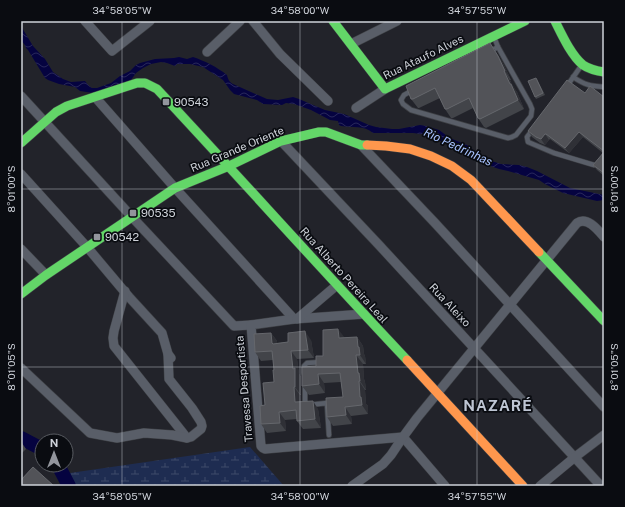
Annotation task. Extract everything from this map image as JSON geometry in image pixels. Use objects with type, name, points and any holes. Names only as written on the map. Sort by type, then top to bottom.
[{"type":"street","points":[[85,21],[112,51],[150,21]]},
{"type":"street","points":[[207,52],[240,21]]},
{"type":"street","points":[[253,21],[280,54],[328,101]]},
{"type":"street","points":[[333,21],[385,89]]},
{"type":"street","points":[[351,44],[397,21]]},
{"type":"street","name":"Rua Ataufo Alves","points":[[356,108],[385,89],[525,21]]},
{"type":"street","points":[[555,21],[572,52],[582,64],[604,72]]},
{"type":"street","name":"Rua Alberto Pereira Leal","points":[[95,97],[137,83],[145,83],[157,88],[364,314],[370,325],[438,393],[523,486]]},
{"type":"street","points":[[21,96],[234,326],[250,325]]},
{"type":"street","points":[[21,143],[44,121],[56,112],[67,106],[95,97],[175,188],[295,319],[337,285]]},
{"type":"street","name":"Rua Grande Oriente","points":[[21,294],[87,247],[175,188],[229,166],[281,141],[319,132],[326,132],[361,144],[410,149],[431,156],[452,166],[471,180],[604,321]]},
{"type":"street","name":"Rua Aleixo","points":[[281,141],[601,486]]},
{"type":"street","points":[[361,144],[604,407]]},
{"type":"street","points":[[21,174],[162,333],[170,356],[168,379],[192,408],[202,422],[202,426],[201,429],[191,437],[187,438],[172,435],[144,433],[117,438],[90,433],[21,368]]},
{"type":"street","points":[[352,486],[383,464],[397,448],[417,418],[577,222],[583,220],[600,228],[604,237]]},
{"type":"street","points":[[21,249],[46,276]]},
{"type":"street","points":[[125,291],[114,331],[114,346],[187,438]]},
{"type":"street","name":"Travessa Desportista","points":[[364,314],[295,319],[250,325],[262,448],[266,449],[403,437]]},
{"type":"street","points":[[540,486],[604,434]]},
{"type":"street","points":[[403,437],[445,486]]},
{"type":"lane","points":[[417,88],[404,94],[402,97],[403,104],[411,110],[512,138],[531,116],[532,109],[498,47],[494,36]]},
{"type":"lane","points":[[485,54],[498,47]]},
{"type":"lane","points":[[564,89],[582,64]]},
{"type":"lane","points":[[573,77],[583,84],[604,87]]},
{"type":"lane","points":[[536,125],[526,137],[528,142],[554,153],[594,165]]},
{"type":"lane","points":[[326,359],[323,361],[307,363],[305,365],[306,403],[309,405],[333,403]]},
{"type":"lane","points":[[327,403],[329,435]]},
{"type":"green space","points":[[250,447],[284,486],[69,486],[63,474]]},
{"type":"water","name":"Rio Pedrinhas","points":[[21,26],[33,46],[45,59],[53,72],[63,79],[71,82],[85,81],[92,88],[97,88],[111,83],[140,63],[155,59],[179,57],[187,59],[193,57],[219,69],[227,75],[233,84],[267,99],[278,100],[293,97],[325,110],[344,114],[376,127],[399,129],[420,125],[426,126],[439,130],[450,138],[469,146],[485,159],[501,164],[527,167],[570,188],[604,195],[604,200],[597,201],[563,193],[539,180],[479,162],[439,140],[435,136],[413,133],[373,133],[362,128],[341,126],[339,125],[338,121],[330,120],[311,110],[294,104],[263,104],[257,100],[234,94],[223,80],[203,67],[190,64],[177,64],[175,66],[161,62],[151,64],[136,73],[131,80],[93,93],[80,91],[75,87],[59,84],[45,78],[21,41]]},
{"type":"building","points":[[490,43],[498,56],[518,100],[480,119],[478,118],[469,98],[445,109],[435,88],[411,99],[406,86]]},
{"type":"building","points":[[536,78],[543,93],[535,97],[528,81]]},
{"type":"building","points":[[567,80],[585,93],[590,86],[604,97],[604,151],[579,132],[565,148],[546,134],[541,139],[528,131]]},
{"type":"building","points":[[604,152],[604,173],[593,165]]},
{"type":"building","points":[[338,329],[339,338],[357,337],[360,355],[356,355],[362,405],[345,407],[346,415],[327,417],[326,398],[343,397],[340,373],[318,374],[319,384],[302,386],[302,367],[316,366],[316,356],[323,356],[323,330]]},
{"type":"building","points":[[305,331],[308,350],[291,351],[293,369],[295,368],[295,402],[313,401],[315,419],[297,421],[296,410],[279,412],[280,423],[261,424],[260,406],[265,405],[263,383],[274,382],[274,370],[272,351],[255,352],[254,334],[271,333],[273,344],[288,342],[288,333]]},
{"type":"building","points":[[33,467],[34,473],[40,473],[54,486],[21,486],[21,480]]},
{"type":"waterway","points":[[21,438],[34,445]]},
{"type":"waterway","points":[[62,473],[69,486]]},
{"type":"traffic: fast","points":[[333,21],[385,89],[525,21]]},
{"type":"traffic: fast","points":[[555,21],[567,44],[579,61],[588,68],[604,72]]},
{"type":"traffic: fast","points":[[21,143],[56,112],[67,106],[137,83],[145,83],[157,89],[407,360]]},
{"type":"traffic: fast","points":[[21,294],[46,275],[175,188],[229,166],[281,141],[319,132],[326,132],[361,145],[367,145]]},
{"type":"traffic: fast","points":[[539,252],[604,321]]},
{"type":"traffic: slow","points":[[367,145],[410,149],[431,156],[452,166],[471,180],[539,252]]},
{"type":"traffic: slow","points":[[407,360],[523,486]]},
{"type":"place","name":"90543","points":[[166,102]]},
{"type":"place","name":"90535","points":[[133,213]]},
{"type":"place","name":"90542","points":[[97,237]]},
{"type":"district","name":"NAZARÉ","points":[[498,406]]}]
